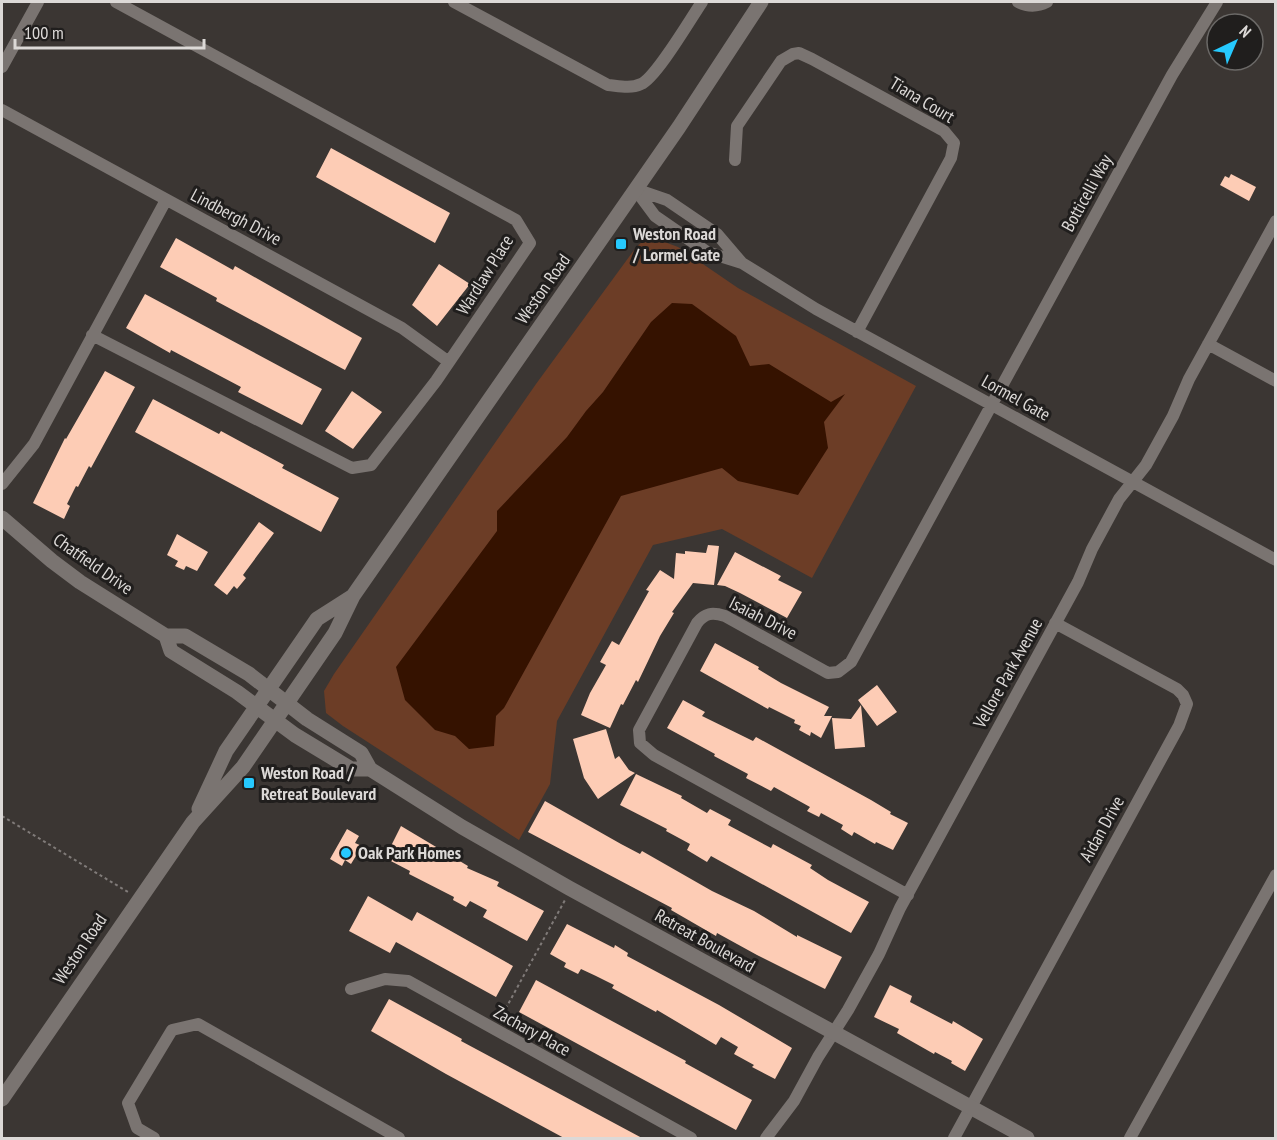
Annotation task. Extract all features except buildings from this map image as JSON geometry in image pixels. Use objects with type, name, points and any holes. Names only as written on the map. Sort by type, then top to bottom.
[{"type":"main road","name":"Weston Road","points":[[2,1099],[193,822],[243,767],[335,633],[353,596],[635,189],[761,2]]},
{"type":"main road","name":"Chatfield Drive","points":[[2,518],[80,582],[166,636],[185,636],[249,674],[286,703]]},
{"type":"main road","name":"Weston Road","points":[[193,822],[226,751],[317,619],[353,596]]},
{"type":"main road","name":"Chatfield Drive","points":[[166,636],[171,651],[257,706]]},
{"type":"main road","name":"Retreat Boulevard","points":[[286,703],[361,753],[370,770]]},
{"type":"main road","name":"Retreat Boulevard","points":[[257,706],[351,769],[370,770],[505,853],[1027,1138]]},
{"type":"street","points":[[2,68],[38,2]]},
{"type":"street","name":"Wardlaw Place","points":[[92,335],[352,468],[371,465],[449,362],[530,243],[516,220],[116,2]]},
{"type":"street","points":[[454,2],[608,85],[629,87],[643,84],[702,2]]},
{"type":"street","points":[[1018,2],[1025,6],[1035,6],[1047,2]]},
{"type":"street","name":"Botticelli Way","points":[[992,405],[1172,75],[1217,2]]},
{"type":"street","name":"Tiana Court","points":[[735,160],[737,126],[781,61],[792,54],[799,53],[950,136],[954,143],[951,158],[857,332]]},
{"type":"street","name":"Lindbergh Drive","points":[[2,110],[402,328],[449,362]]},
{"type":"street","name":"Lormel Gate","points":[[635,189],[655,216],[707,252],[742,262]]},
{"type":"street","name":"Lormel Gate","points":[[635,189],[667,200],[717,234],[742,262],[816,309],[1275,560]]},
{"type":"street","points":[[2,484],[34,444],[166,200]]},
{"type":"street","name":"Vellore Park Avenue","points":[[766,1138],[794,1101],[879,954],[908,895],[1056,623],[1113,509],[1146,465],[1189,379],[1275,221]]},
{"type":"street","points":[[1208,344],[1275,381]]},
{"type":"street","name":"Isaiah Drive","points":[[908,895],[654,755],[640,743],[639,730],[697,623],[707,614],[725,616],[828,673],[846,668],[992,405]]},
{"type":"street","name":"Aidan Drive","points":[[971,1106],[1179,726],[1187,704],[1177,689],[1056,623]]},
{"type":"street","points":[[1130,1138],[1275,875]]},
{"type":"street","name":"Zachary Place","points":[[351,990],[385,979],[408,981],[691,1138]]},
{"type":"street","points":[[154,1138],[137,1128],[128,1103],[172,1030],[198,1024],[399,1138]]},
{"type":"street","points":[[954,1138],[971,1106]]},
{"type":"path","points":[[2,816],[139,898]]},
{"type":"path","points":[[498,1022],[565,900]]},
{"type":"shaded area","points":[[654,238],[678,247],[738,288],[916,386],[812,578],[722,529],[653,545],[557,721],[550,784],[519,840],[343,726],[326,713],[324,691],[536,384],[637,246],[646,239]]},
{"type":"shaded area","points":[[672,303],[692,304],[736,336],[750,366],[769,364],[831,402],[845,394],[824,422],[828,448],[798,495],[738,481],[722,468],[621,496],[504,708],[496,716],[494,746],[469,749],[455,736],[435,730],[405,700],[396,667],[497,531],[497,511],[567,437],[603,392],[651,322]]},
{"type":"place","name":"Weston Road / Lormel Gate","points":[[621,244]]},
{"type":"place","name":"Weston Road / Retreat Boulevard","points":[[249,783]]},
{"type":"place","name":"Oak Park Homes","points":[[346,853]]}]
